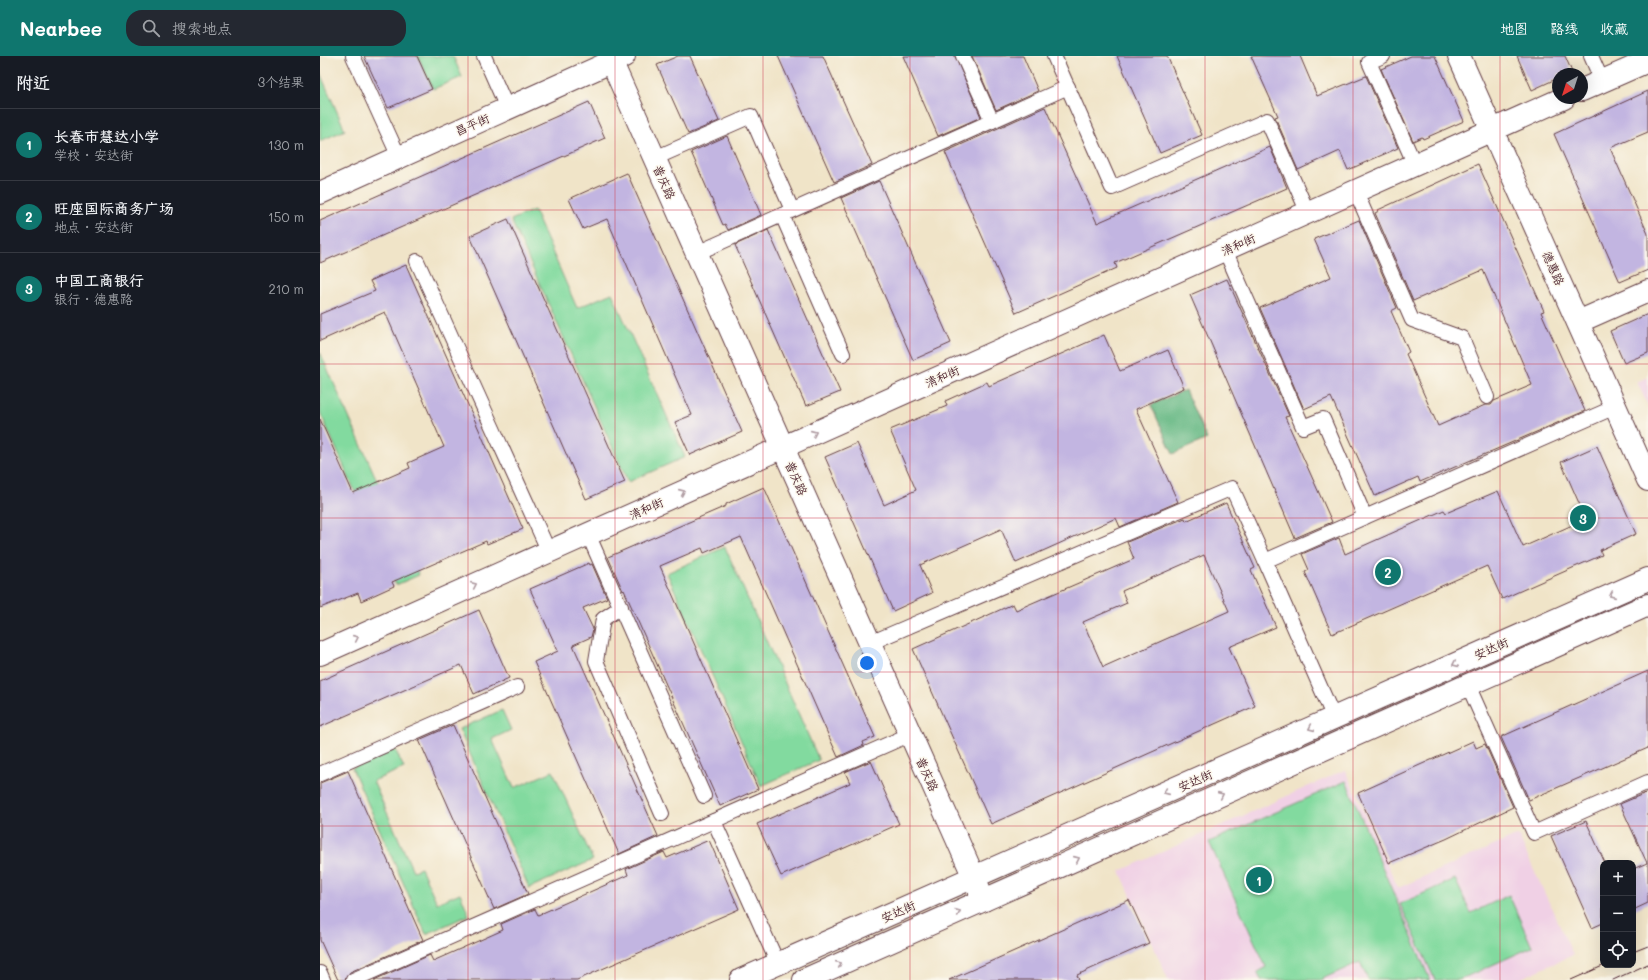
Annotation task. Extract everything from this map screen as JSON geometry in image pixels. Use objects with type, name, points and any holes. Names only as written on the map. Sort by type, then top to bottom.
[{"type":"street","name":"德惠路","points":[[1459,56],[1648,480]]},
{"type":"street","name":"昌平街","points":[[320,193],[615,58]]},
{"type":"street","name":"普庆路","points":[[615,58],[655,158],[984,900]]},
{"type":"street","points":[[1588,87],[1648,61]]},
{"type":"street","name":"清和街","points":[[320,654],[1552,103]]},
{"type":"street","points":[[1578,322],[1648,291]]},
{"type":"street","name":"安达街","points":[[741,980],[1648,579]]},
{"type":"street","name":"安达街","points":[[809,979],[1648,605]]},
{"type":"lane","points":[[353,56],[399,157]]},
{"type":"lane","points":[[484,56],[508,108]]},
{"type":"lane","points":[[963,56],[992,121]]},
{"type":"lane","points":[[1054,56],[1112,188],[1267,120],[1308,213]]},
{"type":"lane","points":[[1591,56],[1602,81]]},
{"type":"lane","points":[[1380,57],[1369,62],[1415,165]]},
{"type":"lane","points":[[697,252],[1068,88]]},
{"type":"lane","points":[[655,158],[751,116],[843,354]]},
{"type":"lane","points":[[1356,192],[1412,320],[1462,338],[1486,397]]},
{"type":"lane","points":[[1225,250],[1303,427],[1323,419],[1365,517]]},
{"type":"lane","points":[[417,262],[548,552]]},
{"type":"lane","points":[[1265,561],[1615,407]]},
{"type":"lane","points":[[870,643],[1232,488],[1334,718]]},
{"type":"lane","points":[[588,534],[704,796]]},
{"type":"lane","points":[[621,608],[603,619],[596,662],[662,814]]},
{"type":"lane","points":[[1468,685],[1534,833],[1648,782]]},
{"type":"lane","points":[[320,774],[517,687]]},
{"type":"lane","points":[[353,980],[911,734]]},
{"type":"lane","points":[[714,821],[778,964]]},
{"type":"lane","points":[[320,973],[323,980]]},
{"type":"shaded area","points":[[1648,377],[1648,406],[1637,382]]},
{"type":"shaded area","points":[[1345,770],[1398,888],[1518,835],[1573,955],[1517,980],[1167,980],[1168,979],[1120,871]]},
{"type":"green space","points":[[418,56],[453,56],[462,77],[433,89]]},
{"type":"green space","points":[[320,73],[345,130],[320,141]]},
{"type":"green space","points":[[534,210],[577,308],[612,293],[685,457],[628,482],[511,220]]},
{"type":"green space","points":[[320,352],[419,575],[396,585],[320,412]]},
{"type":"green space","points":[[1185,390],[1207,439],[1173,454],[1151,405]]},
{"type":"green space","points":[[725,547],[819,760],[761,786],[667,573]]},
{"type":"green space","points":[[502,710],[511,730],[492,739],[514,788],[553,771],[593,860],[529,888],[459,729]]},
{"type":"green space","points":[[395,749],[404,768],[373,781],[413,871],[421,868],[437,903],[460,893],[469,915],[426,934],[352,768]]},
{"type":"green space","points":[[1346,781],[1430,980],[1368,980],[1360,962],[1320,980],[1261,980],[1257,972],[1266,967],[1209,842]]},
{"type":"green space","points":[[1455,879],[1471,913],[1509,895],[1532,947],[1459,980],[1435,980],[1400,904]]},
{"type":"building","points":[[364,56],[417,56],[432,89],[388,108]]},
{"type":"building","points":[[678,56],[690,56],[719,121],[688,134],[657,65]]},
{"type":"building","points":[[778,56],[823,56],[872,165],[834,182]]},
{"type":"building","points":[[903,56],[955,56],[981,117],[938,136]]},
{"type":"building","points":[[972,56],[1023,56],[1038,91],[996,110]]},
{"type":"building","points":[[1117,56],[1167,56],[1202,135],[1160,153]]},
{"type":"building","points":[[1251,56],[1300,56],[1317,96],[1366,76],[1398,148],[1348,170],[1340,151],[1298,170],[1275,117],[1278,116]]},
{"type":"building","points":[[1411,56],[1435,56],[1464,121],[1423,139],[1422,137],[1413,141],[1381,69]]},
{"type":"building","points":[[1517,56],[1565,56],[1570,68],[1552,68],[1552,81],[1532,90]]},
{"type":"building","points":[[1648,91],[1648,132],[1610,148],[1648,234],[1648,270],[1620,282],[1554,134]]},
{"type":"building","points":[[589,102],[605,138],[320,263],[320,221]]},
{"type":"building","points":[[1045,107],[1097,223],[1270,147],[1287,188],[1115,263],[1117,268],[1016,313],[945,152]]},
{"type":"building","points":[[727,136],[761,215],[728,230],[725,224],[723,225],[691,152]]},
{"type":"building","points":[[1478,164],[1544,311],[1541,312],[1585,411],[1420,482],[1418,477],[1375,496],[1331,397],[1304,409],[1260,308],[1331,277],[1314,239],[1359,220],[1397,308],[1391,311],[1409,352],[1406,354],[1438,426],[1485,405],[1491,405],[1494,401],[1532,385],[1483,270],[1413,301],[1375,213],[1379,211],[1378,210]]},
{"type":"building","points":[[627,173],[742,432],[690,455],[675,422],[692,415],[607,219],[583,229],[569,199]]},
{"type":"building","points":[[879,181],[951,343],[913,360],[841,198]]},
{"type":"building","points":[[508,219],[625,482],[586,499],[470,236]]},
{"type":"building","points":[[768,230],[840,392],[806,406],[735,245]]},
{"type":"building","points":[[406,265],[523,529],[487,544],[486,541],[392,582],[394,586],[361,601],[358,593],[320,608],[320,419],[353,493],[410,468],[408,463],[444,447],[385,312],[320,341],[320,314],[375,291],[370,281]]},
{"type":"building","points":[[1227,279],[1289,416],[1285,417],[1332,522],[1295,538],[1190,295]]},
{"type":"building","points":[[1648,314],[1648,353],[1624,363],[1610,331]]},
{"type":"building","points":[[1104,335],[1120,371],[1168,350],[1184,388],[1136,409],[1178,502],[1120,527],[1116,518],[1016,563],[1001,529],[920,565],[932,593],[893,611],[825,457],[857,443],[884,505],[916,490],[890,430],[947,406],[945,401],[987,382],[989,386]]},
{"type":"building","points":[[1597,446],[1636,534],[1600,550],[1602,555],[1502,599],[1487,566],[1332,634],[1305,572],[1309,570],[1302,554],[1339,538],[1345,554],[1444,510],[1446,513],[1498,491],[1523,547],[1586,519],[1561,462]]},
{"type":"building","points":[[764,487],[875,737],[863,742],[864,745],[838,757],[741,537],[704,553],[702,548],[660,566],[758,789],[720,806],[608,557],[726,506],[726,504]]},
{"type":"building","points":[[1226,503],[1255,568],[1251,570],[1276,627],[1229,647],[1255,706],[991,824],[913,649],[1013,604],[1016,610],[1134,559],[1127,542],[1185,518],[1186,521]],"holes":[[[1204,555],[1229,611],[1103,667],[1083,622],[1127,603],[1122,591]]]},
{"type":"building","points":[[589,563],[590,565],[592,564],[607,598],[583,608],[593,629],[591,637],[573,645],[658,836],[619,854],[534,662],[558,651],[530,589]]},
{"type":"building","points":[[479,610],[509,678],[474,694],[461,665],[320,727],[320,681]]},
{"type":"building","points":[[1648,671],[1648,748],[1529,800],[1501,737]]},
{"type":"building","points":[[453,725],[528,894],[494,909],[419,740]]},
{"type":"building","points":[[1473,741],[1476,748],[1485,744],[1513,807],[1446,839],[1389,863],[1358,793]]},
{"type":"building","points":[[871,761],[899,824],[781,876],[757,824],[850,783],[845,772]]},
{"type":"building","points":[[348,771],[423,940],[350,972],[345,980],[338,980],[320,940],[320,783]]},
{"type":"building","points":[[1648,792],[1648,903],[1636,909],[1636,868],[1647,863],[1620,804]]},
{"type":"building","points":[[1586,821],[1604,860],[1600,860],[1600,924],[1592,928],[1551,836]]},
{"type":"building","points":[[709,840],[739,909],[577,980],[374,980],[430,955],[433,961],[503,930],[501,924],[535,909],[538,915],[628,875],[626,869],[664,852],[667,858]]},
{"type":"building","points":[[1129,900],[1149,943],[1077,975],[1079,980],[949,980]]},
{"type":"tram line","points":[[1636,951],[1648,946]]},
{"type":"tram line","points":[[1613,980],[1648,964]]},
{"type":"tram line","points":[[1571,980],[1600,967]]},
{"type":"place","name":"中国工商银行","points":[[1583,518]]},
{"type":"place","name":"旺座国际商务广场","points":[[1388,572]]},
{"type":"place","name":"长春市慧达小学","points":[[1259,880]]}]
